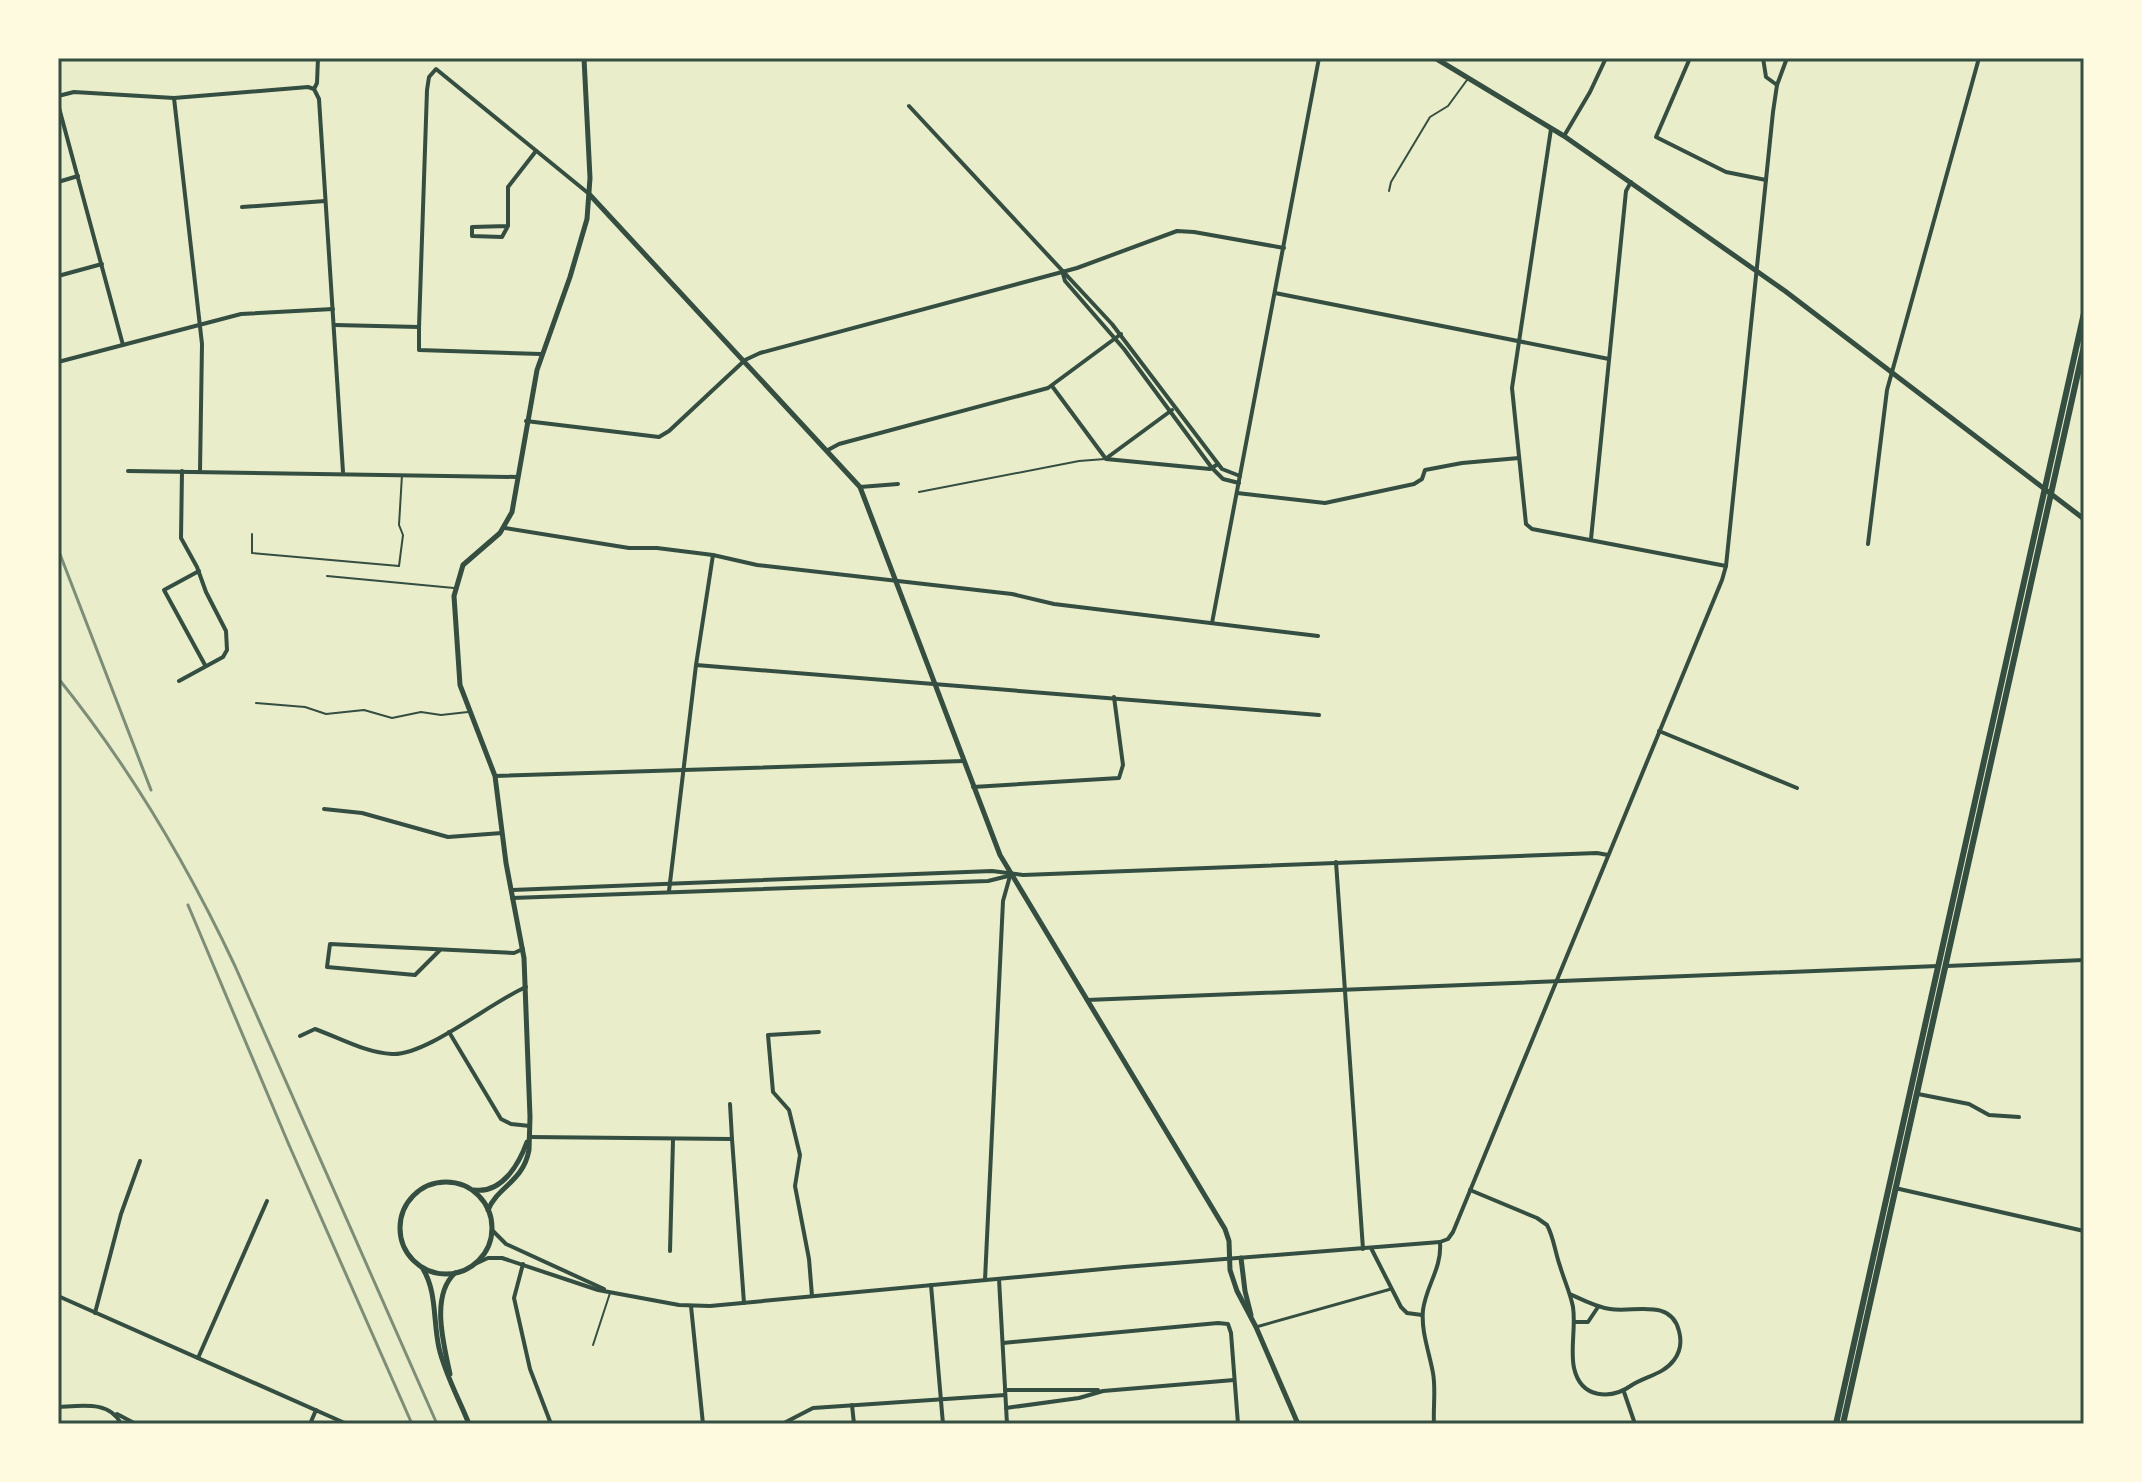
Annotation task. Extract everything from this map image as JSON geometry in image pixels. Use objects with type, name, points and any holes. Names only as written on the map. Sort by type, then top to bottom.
[{"type":"main road","points":[[1836,1424],[1946,966],[2084,313]]},
{"type":"main road","points":[[1843,1424],[1938,966],[2047,492],[2084,346]]},
{"type":"street","points":[[314,89],[318,79],[318,58]]},
{"type":"street","points":[[488,1210],[520,1174],[528,1156],[526,987],[523,949],[510,890],[495,776],[459,675],[455,588],[463,565],[505,528],[512,512],[526,421],[541,354],[570,277],[587,219],[590,195],[584,58]]},
{"type":"street","points":[[1212,623],[1319,58]]},
{"type":"street","points":[[1435,58],[1564,136],[1756,270],[2084,519]]},
{"type":"street","points":[[1564,136],[1606,58]]},
{"type":"street","points":[[1690,58],[1656,137],[1726,172],[1766,180]]},
{"type":"street","points":[[1763,58],[1766,77],[1777,85]]},
{"type":"street","points":[[423,1268],[438,1273],[455,1273],[494,1257],[610,1292],[691,1306],[1363,1249],[1448,1239],[1726,566],[1777,85],[1787,58]]},
{"type":"street","points":[[1868,544],[1885,403],[1892,372],[1979,58]]},
{"type":"street","points":[[541,354],[419,350],[427,90],[429,77],[436,69],[590,195],[860,487],[997,850],[1220,1219],[1229,1239],[1228,1259],[1237,1291],[1253,1320],[1298,1424]]},
{"type":"street","points":[[58,96],[74,92],[174,98],[314,89],[319,99],[343,472]]},
{"type":"street","points":[[174,98],[200,324],[200,471]]},
{"type":"street","points":[[58,104],[123,345]]},
{"type":"street","points":[[909,106],[1121,334],[1212,468],[1223,479],[1239,483]]},
{"type":"street","points":[[1551,129],[1513,381],[1512,399],[1526,522],[1532,529],[1726,566]]},
{"type":"street","points":[[508,226],[472,227],[472,236],[502,237],[508,226],[508,187],[536,151]]},
{"type":"street","points":[[58,182],[78,176]]},
{"type":"street","points":[[1591,539],[1626,191],[1631,182]]},
{"type":"street","points":[[242,207],[325,201]]},
{"type":"street","points":[[526,421],[659,437],[745,360],[760,353],[1063,272],[1184,230],[1284,248]]},
{"type":"street","points":[[58,276],[102,264]]},
{"type":"street","points":[[1063,272],[1065,281],[1218,464],[1227,473],[1240,476]]},
{"type":"street","points":[[1275,293],[1609,359]]},
{"type":"street","points":[[58,362],[251,313],[333,309]]},
{"type":"street","points":[[334,325],[419,327]]},
{"type":"street","points":[[828,450],[839,444],[1052,386],[1121,334]]},
{"type":"street","points":[[1052,386],[1106,459],[1212,468],[1218,464]]},
{"type":"street","points":[[1106,459],[1173,409]]},
{"type":"street","points":[[1237,493],[1313,503],[1336,502],[1414,484],[1422,479],[1425,470],[1519,458]]},
{"type":"street","points":[[128,471],[518,477]]},
{"type":"street","points":[[179,681],[225,655],[228,639],[181,538],[182,471]]},
{"type":"street","points":[[860,487],[898,484]]},
{"type":"street","points":[[505,528],[629,548],[662,548],[751,564],[1012,594],[1054,604],[1318,636]]},
{"type":"street","points":[[669,891],[696,665],[713,555]]},
{"type":"street","points":[[199,571],[164,590],[206,666]]},
{"type":"street","points":[[696,665],[1319,715]]},
{"type":"street","points":[[973,787],[1119,778],[1123,765],[1114,697]]},
{"type":"street","points":[[1659,731],[1797,788]]},
{"type":"street","points":[[495,776],[964,761]]},
{"type":"street","points":[[324,809],[362,813],[448,837],[502,833]]},
{"type":"street","points":[[512,898],[988,881],[1011,875],[1336,862],[1581,853],[1608,855]]},
{"type":"street","points":[[1336,862],[1363,1249]]},
{"type":"street","points":[[510,890],[992,871],[1011,875]]},
{"type":"street","points":[[985,1280],[1003,901],[1011,875]]},
{"type":"street","points":[[440,950],[415,975],[327,967],[330,944],[514,953],[523,949]]},
{"type":"street","points":[[1087,1000],[2084,960]]},
{"type":"street","points":[[300,1036],[315,1029],[371,1050],[397,1054],[416,1050],[526,987]]},
{"type":"street","points":[[449,1032],[501,1119],[511,1124],[530,1126]]},
{"type":"street","points":[[812,1296],[809,1259],[795,1186],[800,1155],[789,1110],[773,1092],[768,1035],[819,1032]]},
{"type":"street","points":[[1917,1094],[1969,1104],[1989,1115],[2019,1117]]},
{"type":"street","points":[[730,1104],[744,1303]]},
{"type":"street","points":[[529,1137],[732,1139]]},
{"type":"street","points":[[469,1424],[440,1351],[432,1290],[423,1268],[408,1253],[402,1241],[401,1220],[405,1206],[419,1191],[431,1184],[452,1182],[472,1190],[488,1190],[503,1180],[520,1158],[529,1137]]},
{"type":"street","points":[[670,1251],[673,1140]]},
{"type":"street","points":[[95,1313],[121,1214],[140,1161]]},
{"type":"street","points":[[1893,1187],[2084,1231]]},
{"type":"street","points":[[472,1190],[488,1210],[492,1230],[486,1251],[475,1264]]},
{"type":"street","points":[[1470,1190],[1547,1225],[1570,1294],[1575,1322],[1574,1367],[1579,1379],[1597,1394],[1609,1396],[1624,1392],[1673,1362],[1680,1346],[1679,1328],[1673,1319],[1657,1309],[1598,1307],[1570,1294]]},
{"type":"street","points":[[198,1358],[267,1201]]},
{"type":"street","points":[[492,1230],[506,1244],[610,1292]]},
{"type":"street","points":[[1434,1424],[1434,1381],[1424,1339],[1423,1314],[1439,1263],[1440,1242]]},
{"type":"street","points":[[1371,1248],[1404,1310],[1411,1314],[1423,1314]]},
{"type":"street","points":[[1241,1258],[1253,1320]]},
{"type":"street","points":[[523,1264],[514,1298],[530,1369],[551,1424]]},
{"type":"street","points":[[453,1386],[444,1339],[441,1300],[444,1286],[455,1273]]},
{"type":"street","points":[[999,1279],[1007,1424]]},
{"type":"street","points":[[931,1285],[943,1424]]},
{"type":"street","points":[[1256,1327],[1391,1289]]},
{"type":"street","points":[[58,1296],[347,1424]]},
{"type":"street","points":[[691,1306],[703,1424]]},
{"type":"street","points":[[1575,1322],[1588,1322],[1598,1307]]},
{"type":"street","points":[[1003,1343],[1228,1324],[1238,1424]]},
{"type":"street","points":[[782,1424],[809,1409],[940,1401],[1005,1392],[1103,1391],[1234,1379]]},
{"type":"street","points":[[1006,1408],[1079,1398],[1103,1391]]},
{"type":"street","points":[[1624,1392],[1635,1424]]},
{"type":"street","points":[[852,1405],[854,1424]]},
{"type":"street","points":[[58,1407],[95,1406],[136,1424]]},
{"type":"street","points":[[310,1424],[316,1410]]},
{"type":"street","points":[[113,1412],[121,1424]]},
{"type":"lane","points":[[1389,191],[1391,182],[1430,117],[1448,106],[1467,78]]},
{"type":"lane","points":[[919,492],[1079,461],[1106,459]]},
{"type":"lane","points":[[252,534],[252,553],[399,566],[403,535],[399,525],[402,474]]},
{"type":"lane","points":[[327,576],[455,588]]},
{"type":"lane","points":[[256,703],[305,707],[326,714],[364,710],[392,718],[421,712],[441,715],[470,712]]},
{"type":"lane","points":[[593,1345],[610,1292]]},
{"type":"railway","points":[[58,549],[151,790]]},
{"type":"railway","points":[[58,678],[133,781],[177,853],[217,928],[437,1424]]},
{"type":"railway","points":[[188,905],[412,1424]]}]
